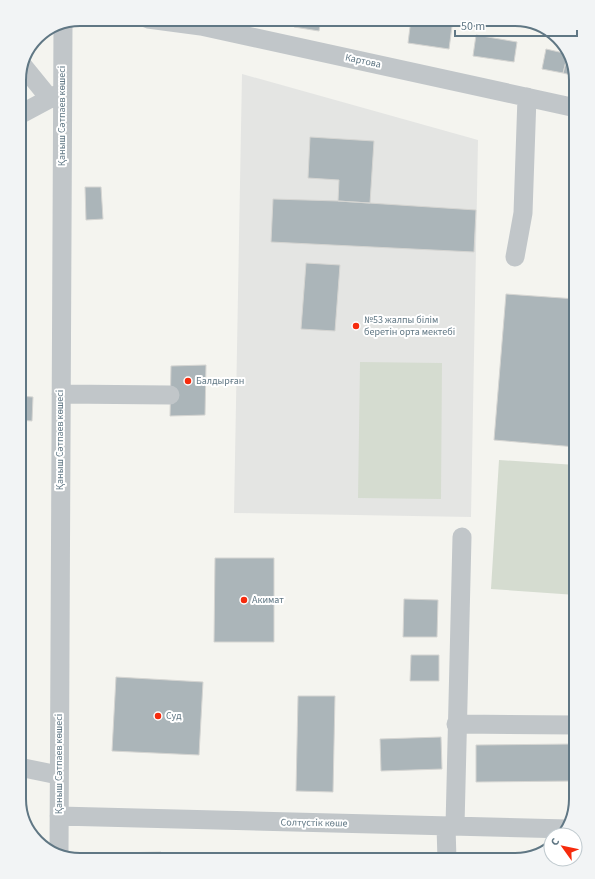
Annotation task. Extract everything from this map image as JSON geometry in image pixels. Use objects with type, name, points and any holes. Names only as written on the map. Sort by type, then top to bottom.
[{"type":"street","name":"Картова","points":[[201,26],[569,106]]},
{"type":"street","name":"Қаныш Сәтпаев көшесі","points":[[59,848],[58,775],[61,394],[56,96],[63,29]]},
{"type":"street","points":[[26,111],[56,96],[27,70]]},
{"type":"street","points":[[515,257],[523,213],[527,97]]},
{"type":"street","points":[[61,394],[170,395]]},
{"type":"street","points":[[448,853],[451,826],[456,724],[462,537]]},
{"type":"street","points":[[456,724],[569,725]]},
{"type":"street","points":[[26,768],[58,775]]},
{"type":"street","name":"Солтүстік көше","points":[[59,816],[543,828]]},
{"type":"shaded area","name":"№53 жалпы білім беретін орта мектебі","points":[[242,74],[478,140],[471,517],[234,513]]},
{"type":"shaded area","points":[[360,362],[442,363],[441,499],[358,498]]},
{"type":"shaded area","points":[[499,460],[569,465],[569,595],[491,589]]},
{"type":"building","points":[[294,26],[320,26],[319,31]]},
{"type":"building","points":[[410,26],[452,26],[449,49],[408,43]]},
{"type":"building","points":[[476,35],[517,42],[514,62],[473,56]]},
{"type":"building","points":[[546,49],[562,53],[566,62],[563,73],[542,69]]},
{"type":"building","points":[[566,62],[569,74],[563,73]]},
{"type":"building","points":[[310,137],[374,141],[370,203],[338,201],[339,180],[308,178]]},
{"type":"building","points":[[85,187],[101,187],[103,219],[86,220]]},
{"type":"building","points":[[273,199],[338,201],[476,210],[474,252],[271,242]]},
{"type":"building","points":[[306,263],[340,265],[335,331],[301,329]]},
{"type":"building","points":[[506,294],[569,298],[569,446],[494,440]]},
{"type":"building","name":"Балдырған","points":[[206,365],[205,415],[170,416],[171,366]]},
{"type":"building","points":[[26,396],[33,397],[32,421],[26,421]]},
{"type":"building","name":"Акимат","points":[[215,558],[274,558],[274,642],[214,642]]},
{"type":"building","points":[[404,599],[438,600],[437,637],[403,637]]},
{"type":"building","points":[[411,655],[439,655],[439,681],[410,681]]},
{"type":"building","name":"Суд","points":[[116,677],[203,682],[199,755],[112,751]]},
{"type":"building","points":[[298,696],[335,696],[333,792],[296,791]]},
{"type":"building","points":[[441,737],[442,769],[381,771],[380,739]]},
{"type":"building","points":[[569,744],[569,781],[476,782],[476,745]]},
{"type":"building","points":[[161,852],[161,853],[117,853]]},
{"type":"place","name":"№53 жалпы білім беретін орта мектебі","points":[[356,326]]},
{"type":"place","name":"Балдырған","points":[[188,381]]},
{"type":"place","name":"Акимат","points":[[244,600]]},
{"type":"place","name":"Суд","points":[[158,716]]}]
